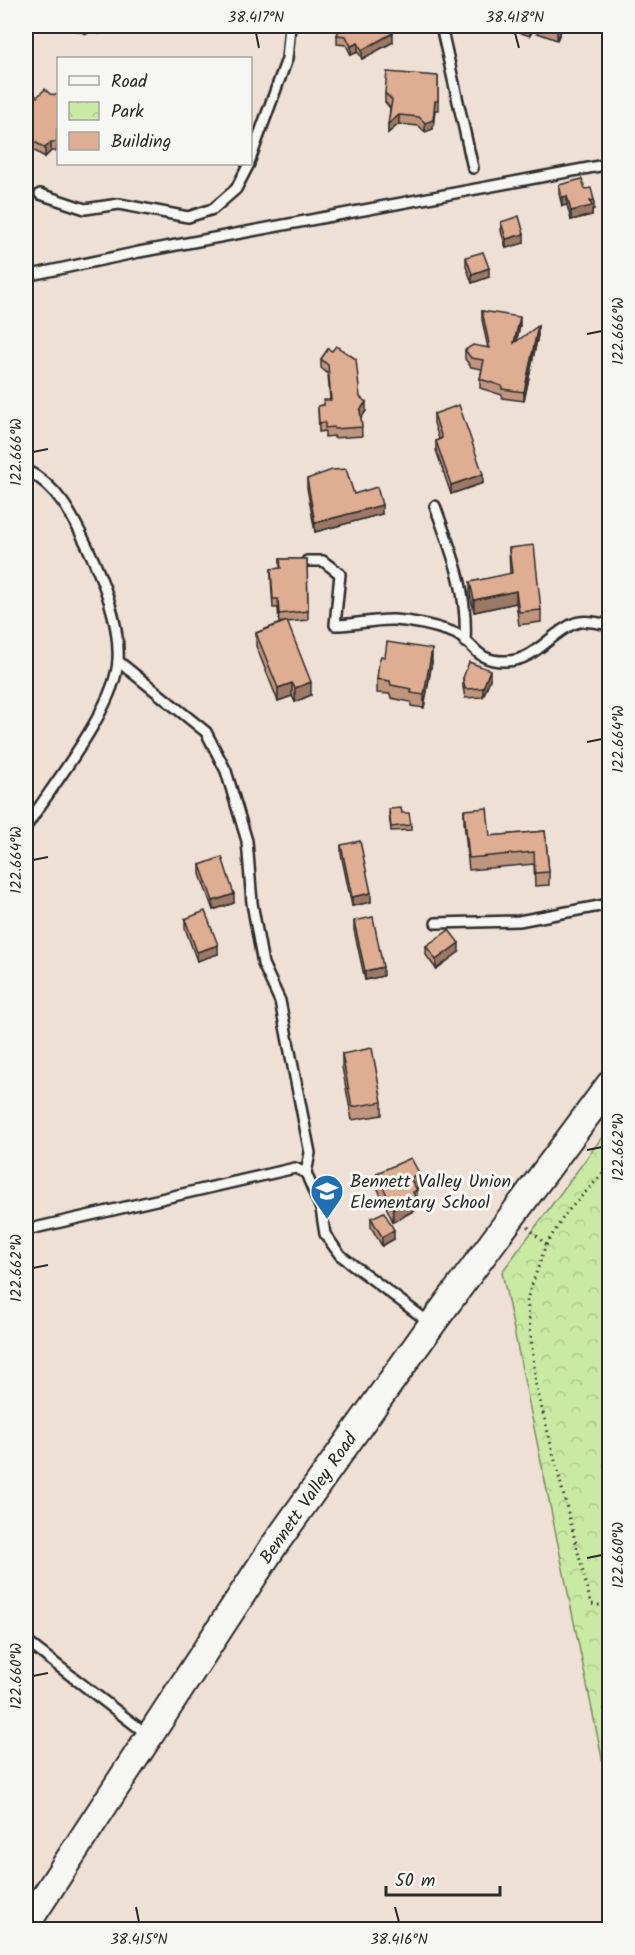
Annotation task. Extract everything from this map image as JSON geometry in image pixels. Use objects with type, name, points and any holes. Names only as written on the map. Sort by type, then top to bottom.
[{"type":"street","name":"Bennett Valley Road","points":[[26,1925],[148,1735],[273,1547],[432,1324],[609,1084]]},
{"type":"lane","points":[[252,156],[287,59],[290,26]]},
{"type":"lane","points":[[441,26],[473,168]]},
{"type":"lane","points":[[26,276],[151,249],[609,164]]},
{"type":"lane","points":[[40,194],[85,209],[119,204],[188,217],[213,208],[236,189],[248,165]]},
{"type":"lane","points":[[26,470],[42,478],[65,503],[85,543],[114,622],[118,661],[110,690],[87,735],[26,827]]},
{"type":"lane","points":[[435,506],[460,579],[467,612],[465,642]]},
{"type":"lane","points":[[307,561],[323,561],[340,574],[335,625],[393,620],[456,633],[474,652],[490,660],[508,661],[524,658],[574,623],[594,622],[609,625]]},
{"type":"lane","points":[[118,661],[206,732],[226,771],[247,841],[252,903],[263,964],[280,1000],[310,1153],[306,1173],[321,1209],[326,1234],[340,1255],[432,1324]]},
{"type":"lane","points":[[436,923],[519,921],[609,904]]},
{"type":"lane","points":[[26,1230],[296,1168],[306,1173]]},
{"type":"lane","points":[[26,1641],[148,1735]]},
{"type":"path","points":[[604,1606],[591,1604],[536,1385],[527,1299],[546,1245],[566,1213],[609,1166]]},
{"type":"path","points":[[514,1212],[546,1245]]},
{"type":"green space","points":[[609,1128],[609,1792],[502,1272]]},
{"type":"building","points":[[341,26],[389,26],[393,33],[362,50],[358,43],[351,46],[346,36],[337,35]]},
{"type":"building","points":[[542,26],[559,26],[557,31]]},
{"type":"building","points":[[387,72],[438,76],[438,101],[435,101],[433,120],[425,123],[419,117],[399,115],[388,124],[392,100],[385,93]]},
{"type":"building","points":[[27,87],[37,97],[45,89],[50,94],[57,95],[57,142],[51,142],[45,148],[33,141],[33,123],[27,123]]},
{"type":"building","points":[[582,179],[585,189],[591,188],[594,200],[590,201],[592,206],[571,211],[567,196],[562,197],[559,185]]},
{"type":"building","points":[[519,216],[524,234],[506,239],[501,222]]},
{"type":"building","points":[[483,252],[489,268],[472,274],[466,257]]},
{"type":"building","points":[[482,311],[520,317],[514,343],[538,326],[524,392],[502,389],[502,386],[480,379],[484,360],[471,358],[465,350],[473,345],[490,348]]},
{"type":"building","points":[[336,346],[356,359],[360,397],[366,402],[360,410],[362,427],[334,429],[334,427],[325,428],[325,422],[319,423],[318,406],[324,405],[324,400],[331,400],[328,365],[321,359],[328,349],[332,351]]},
{"type":"building","points":[[459,405],[483,474],[451,485],[436,441],[442,438],[434,414]]},
{"type":"building","points":[[346,469],[354,494],[377,487],[382,505],[315,523],[307,479],[332,470]]},
{"type":"building","points":[[534,545],[541,610],[519,612],[516,591],[474,600],[470,582],[512,573],[509,548]]},
{"type":"building","points":[[280,559],[307,559],[308,611],[279,614],[278,599],[273,599],[271,569],[281,568]]},
{"type":"building","points":[[287,621],[311,682],[295,688],[292,683],[278,688],[256,633]]},
{"type":"building","points":[[387,642],[432,649],[424,695],[411,693],[412,689],[391,685],[390,681],[377,679],[379,661],[381,656],[385,657]]},
{"type":"building","points":[[469,662],[490,670],[483,688],[465,689],[463,678]]},
{"type":"building","points":[[401,808],[402,813],[409,813],[411,825],[391,827],[389,809]]},
{"type":"building","points":[[487,808],[490,836],[545,831],[549,872],[535,873],[534,852],[469,858],[464,810]]},
{"type":"building","points":[[360,841],[371,893],[352,897],[341,845]]},
{"type":"building","points":[[222,857],[234,894],[213,901],[200,865]]},
{"type":"building","points":[[205,911],[218,945],[197,952],[185,919]]},
{"type":"building","points":[[373,917],[383,967],[365,971],[354,921]]},
{"type":"building","points":[[449,930],[459,943],[436,960],[426,946]]},
{"type":"building","points":[[372,1048],[382,1102],[352,1107],[342,1054]]},
{"type":"building","points":[[411,1158],[419,1173],[410,1178],[417,1190],[413,1192],[415,1197],[393,1209],[377,1173]]},
{"type":"building","points":[[384,1212],[394,1230],[382,1237],[371,1218]]},
{"type":"place","name":"Bennett Valley Union Elementary School","points":[[327,1220]]}]
